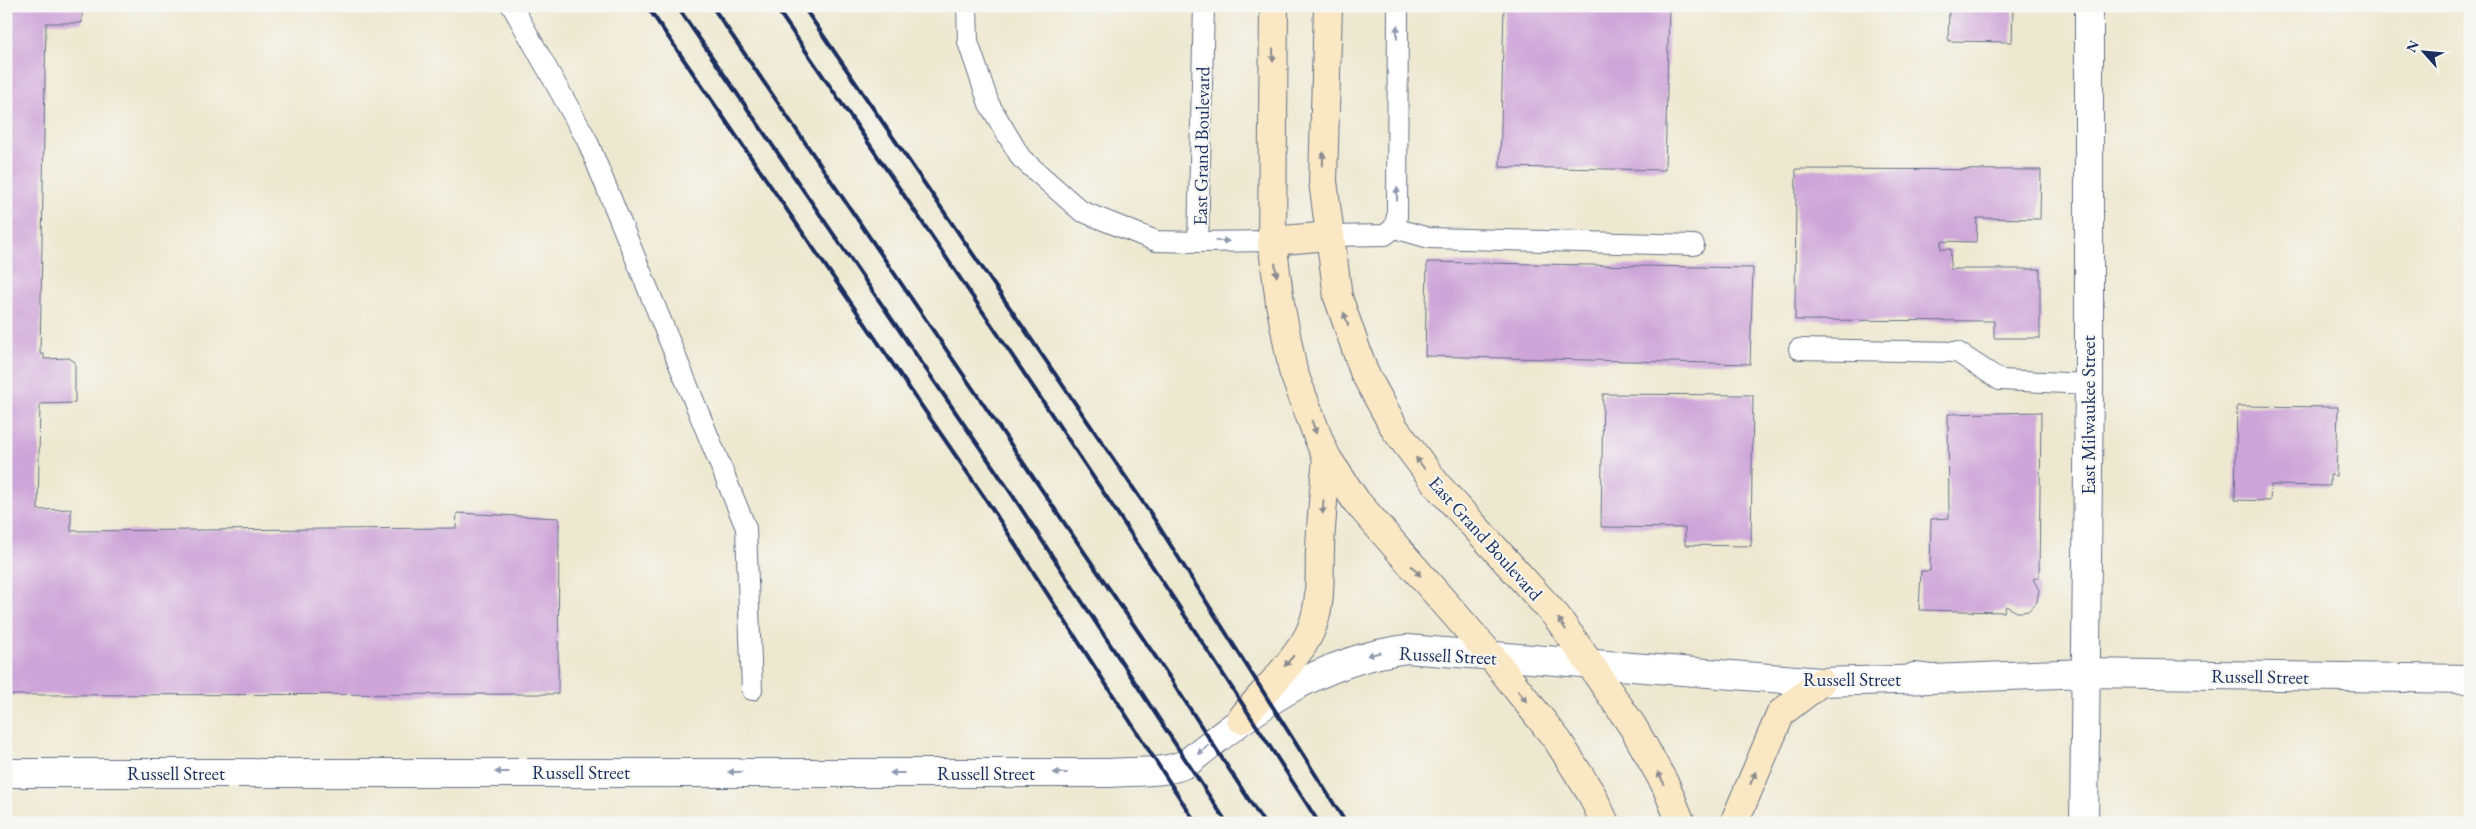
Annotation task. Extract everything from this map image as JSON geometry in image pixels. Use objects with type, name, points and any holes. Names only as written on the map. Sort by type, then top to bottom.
[{"type":"main road","points":[[1274,6],[1272,241],[1280,304],[1294,371],[1327,458],[1361,508],[1492,657],[1558,741],[1592,795],[1605,823]]},
{"type":"main road","name":"East Grand Boulevard","points":[[1328,6],[1323,181],[1329,236],[1341,305],[1364,372],[1395,429],[1437,485],[1557,617],[1633,727],[1666,786],[1681,823]]},
{"type":"main road","points":[[1272,241],[1329,236]]},
{"type":"main road","points":[[1241,719],[1299,649],[1309,634],[1316,616],[1320,597],[1320,550],[1327,458]]},
{"type":"main road","points":[[1734,823],[1781,714],[1812,675]]},
{"type":"street","name":"East Milwaukee Street","points":[[2084,823],[2089,384],[2089,6]]},
{"type":"street","name":"Russell Street","points":[[6,773],[1109,773],[1180,766],[1241,719],[1289,690],[1339,665],[1378,653],[1407,649],[1590,664],[1931,679],[2087,673],[2470,679]]},
{"type":"lane","points":[[512,6],[587,140],[746,528],[752,690]]},
{"type":"lane","points":[[967,6],[968,42],[989,104],[1021,158],[1081,211],[1156,241],[1198,242]]},
{"type":"lane","name":"East Grand Boulevard","points":[[1204,6],[1198,242],[1272,241]]},
{"type":"lane","points":[[1329,236],[1385,235],[1394,228],[1397,217],[1398,6]]},
{"type":"lane","points":[[1394,228],[1429,238],[1694,245]]},
{"type":"lane","points":[[1799,349],[1957,352],[2000,380],[2089,384]]},
{"type":"building","points":[[6,6],[82,6],[82,23],[46,23],[40,354],[44,354],[44,359],[69,358],[75,362],[75,403],[40,404],[38,510],[71,509],[71,531],[456,528],[457,513],[559,518],[558,694],[6,695]]},
{"type":"building","points":[[1504,6],[1669,6],[1665,170],[1500,167]]},
{"type":"building","points":[[1899,6],[2013,6],[2012,42],[1948,41],[1949,11],[1899,10]]},
{"type":"building","points":[[1796,169],[2041,170],[2040,219],[1977,218],[1976,242],[1941,241],[1941,249],[1951,249],[1950,269],[2040,269],[2040,338],[1994,338],[1994,321],[1795,320]]},
{"type":"building","points":[[1427,262],[1753,268],[1750,364],[1425,356]]},
{"type":"building","points":[[1603,394],[1753,395],[1751,546],[1685,545],[1685,528],[1601,527]]},
{"type":"building","points":[[2237,406],[2338,407],[2336,476],[2330,475],[2330,486],[2271,485],[2270,501],[2235,500]]},
{"type":"building","points":[[2041,412],[2039,577],[2033,579],[2039,590],[2037,602],[2028,611],[2023,612],[2017,612],[2006,606],[2004,612],[1919,610],[1921,571],[1930,571],[1931,519],[1949,518],[1948,414]]},
{"type":"railway","points":[[647,6],[991,507],[1196,823]]},
{"type":"railway","points":[[677,6],[1011,493],[1227,823]]},
{"type":"railway","points":[[712,6],[1170,678],[1264,823]]},
{"type":"railway","points":[[775,6],[1050,412],[1186,617],[1319,823]]},
{"type":"railway","points":[[803,6],[1151,514],[1346,823]]}]
